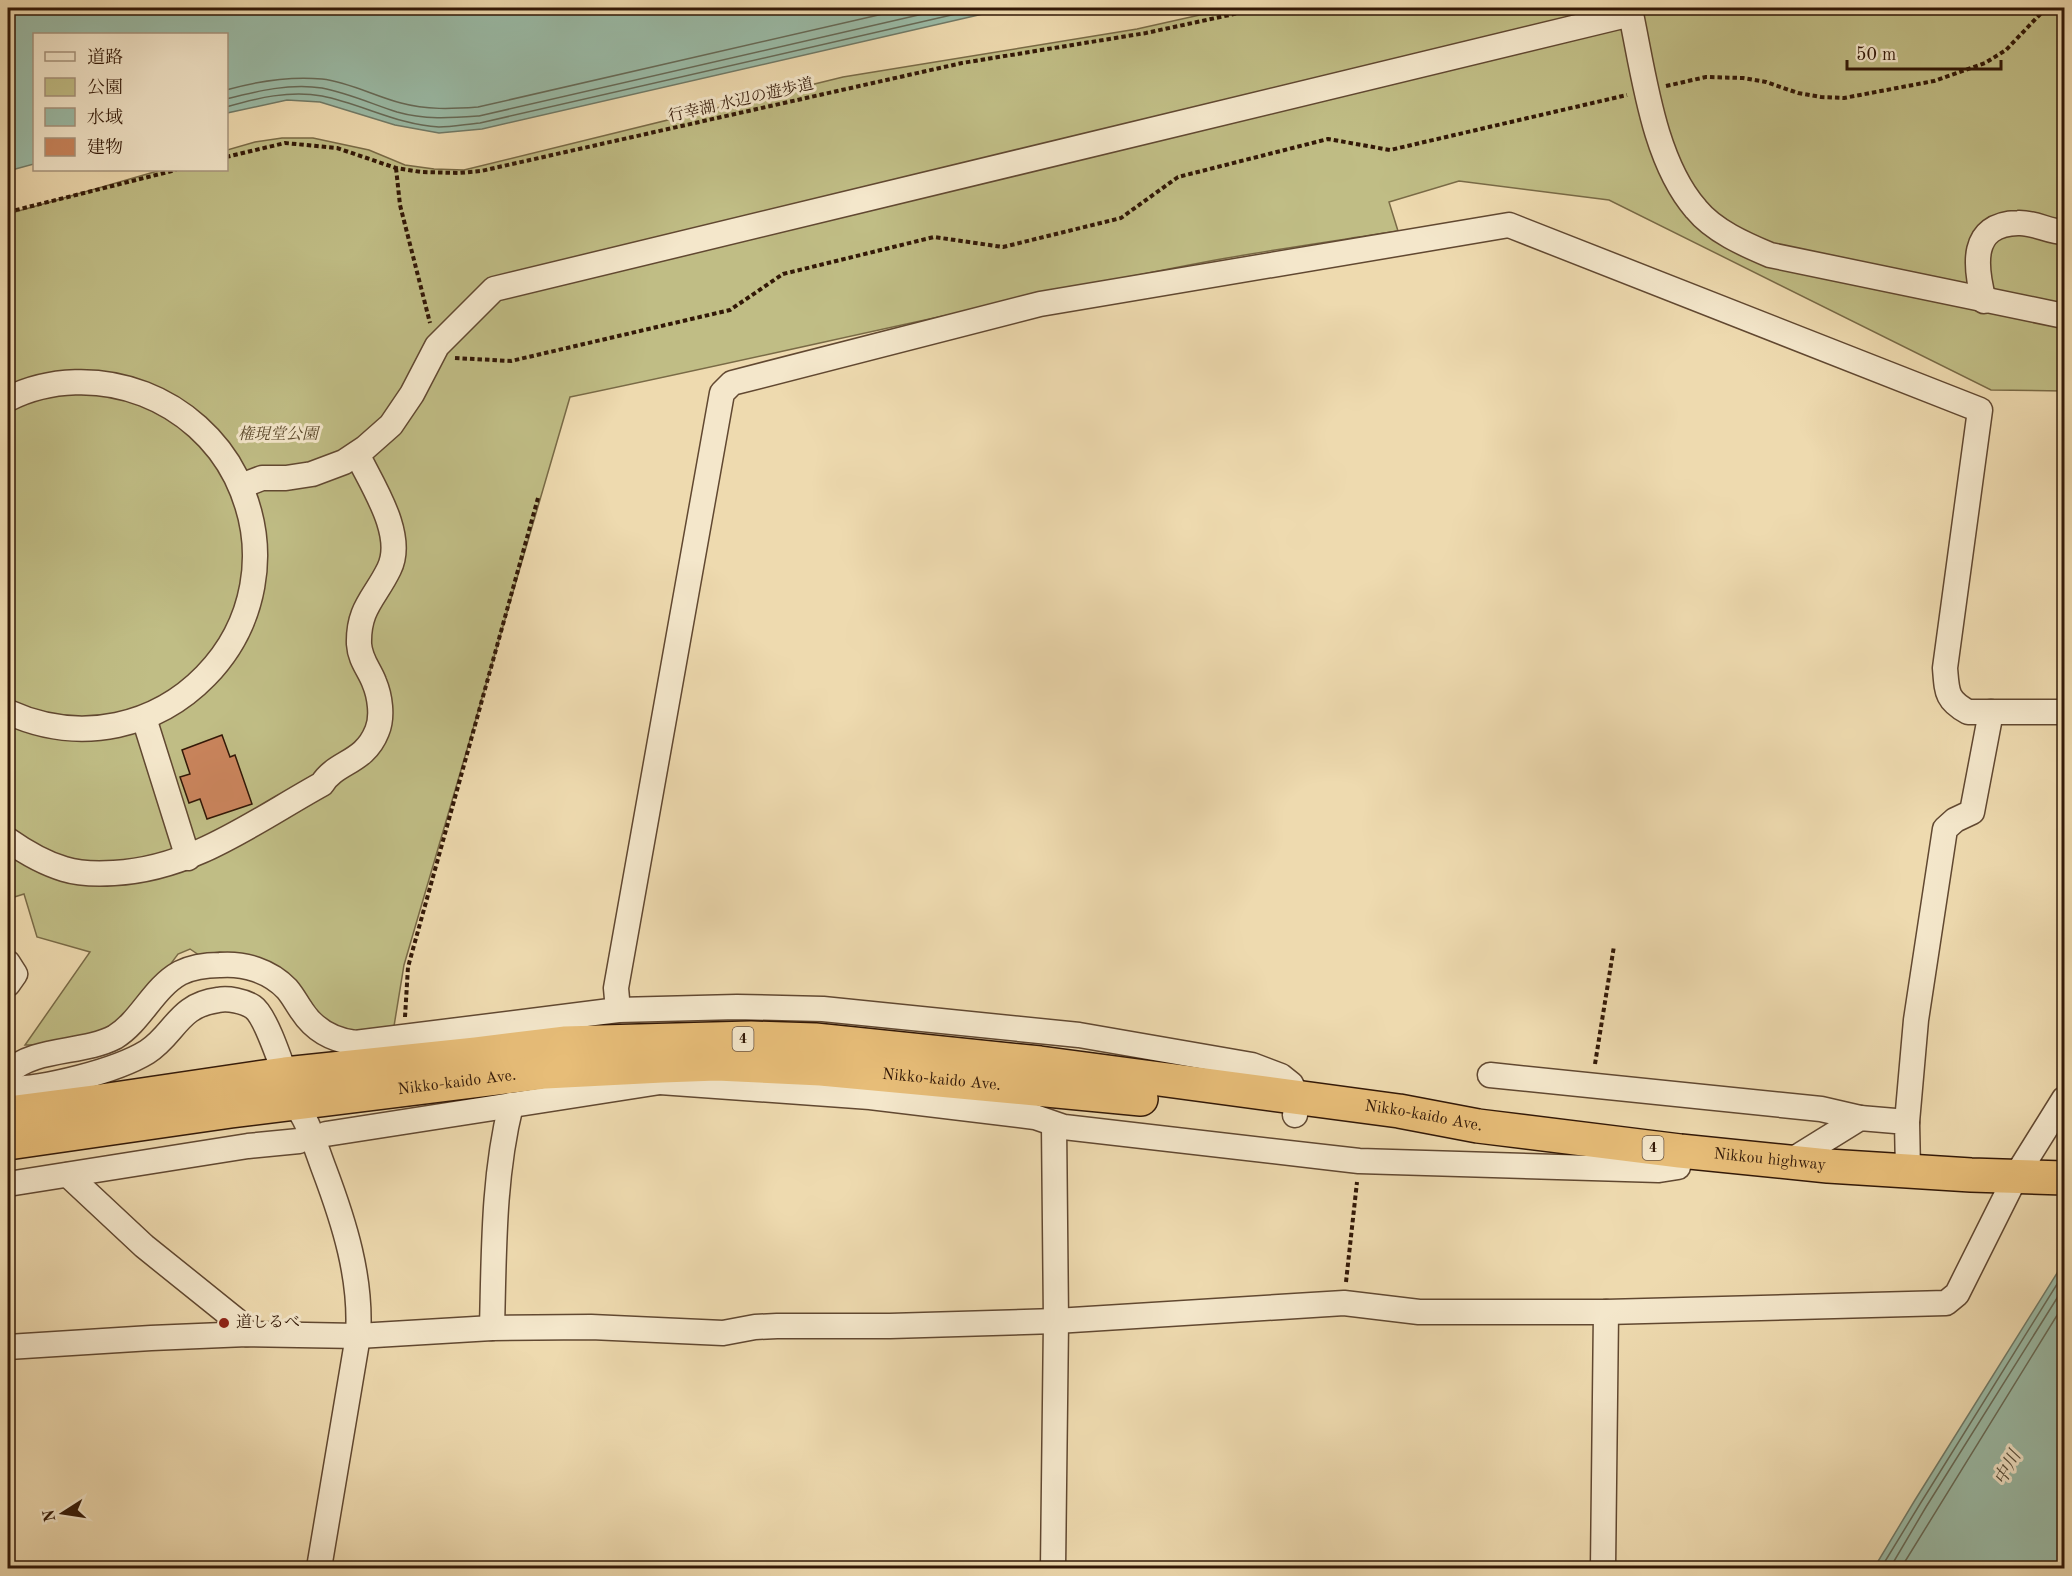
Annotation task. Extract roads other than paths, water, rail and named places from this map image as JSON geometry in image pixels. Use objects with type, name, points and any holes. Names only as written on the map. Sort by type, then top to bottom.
[{"type":"highway","name":"Nikko-kaido Ave.","points":[[8,1143],[476,1054],[564,1043],[751,1038],[815,1040],[1040,1063],[1296,1106]]},
{"type":"highway","name":"Nikko-kaido Ave.","points":[[8,1113],[101,1101],[545,1072],[661,1074],[717,1064],[821,1069],[1039,1088],[1296,1106],[1478,1126]]},
{"type":"highway","name":"Nikkou highway","points":[[1478,1126],[1789,1162],[1908,1171],[2057,1178]]},
{"type":"street","points":[[241,486],[262,478],[286,478],[312,474],[344,462],[357,454],[391,425],[412,394],[437,346],[494,289],[1631,14],[1662,149],[1675,181],[1696,210],[1720,230],[1770,255],[2064,316]]},
{"type":"street","points":[[1984,301],[1976,263],[1979,245],[1988,234],[2002,225],[2020,223],[2064,232]]},
{"type":"street","points":[[618,1010],[616,988],[722,393],[732,383],[1040,304],[1509,225],[1980,410],[1945,668],[1947,691],[1955,705],[1968,712],[2064,712]]},
{"type":"street","points":[[8,399],[32,389],[73,382],[94,382],[135,390],[164,403],[190,420],[220,450],[241,486],[248,506],[255,547],[252,586],[243,620],[226,652],[203,680],[176,702],[144,717],[109,727],[74,729],[39,723],[8,712]]},
{"type":"street","points":[[8,840],[41,860],[65,869],[87,873],[130,872],[154,868],[188,858],[221,843],[322,784],[326,777],[360,756],[371,744],[378,730],[380,717],[374,682],[362,660],[359,635],[367,603],[389,569],[394,555],[394,545],[390,523],[383,505],[357,454]]},
{"type":"street","points":[[1908,1171],[1907,1122],[1916,1020],[1945,829],[1955,820],[1972,812],[1991,712]]},
{"type":"street","points":[[144,717],[188,858]]},
{"type":"street","points":[[8,963],[15,974],[8,984]]},
{"type":"street","points":[[8,1073],[24,1060],[113,1038],[126,1029],[169,980],[182,972],[211,965],[233,964],[272,977],[286,989],[312,1024],[330,1036],[355,1043],[618,1010],[737,1007],[823,1009],[1079,1035],[1252,1065],[1281,1076],[1291,1084],[1296,1106]]},
{"type":"street","points":[[8,1089],[29,1089],[128,1063],[149,1050],[182,1015],[196,1005],[219,999],[238,1001],[254,1008],[264,1019],[344,1222],[355,1273],[358,1336],[319,1569]]},
{"type":"street","points":[[326,1134],[511,1105],[661,1074],[870,1096],[1035,1117],[1054,1125],[1359,1161],[1659,1170],[1678,1167],[1680,1151]]},
{"type":"street","points":[[1490,1075],[1821,1109],[1860,1118],[1907,1122]]},
{"type":"street","points":[[8,1347],[247,1334],[358,1336],[492,1328],[591,1327],[723,1333],[755,1327],[1056,1321],[1344,1304],[1419,1312],[1606,1312],[1946,1303],[1957,1294],[2016,1176],[2064,1099]]},
{"type":"street","points":[[492,1328],[498,1176],[511,1105]]},
{"type":"street","points":[[1789,1162],[1860,1118]]},
{"type":"street","points":[[1053,1569],[1056,1321],[1054,1125]]},
{"type":"street","points":[[8,1184],[248,1146],[299,1141]]},
{"type":"street","points":[[68,1175],[144,1246],[236,1320],[247,1334]]},
{"type":"street","points":[[1603,1569],[1606,1312]]},
{"type":"water","points":[[8,8],[1009,8],[482,129],[439,133],[395,125],[320,102],[287,100],[228,113],[228,33],[33,33],[33,164],[8,171]]},
{"type":"water","name":"中川","points":[[2064,1262],[2064,1568],[1874,1568],[1915,1500]]},
{"type":"place","name":"道しるべ","points":[[224,1323]]},
{"type":"park label","name":"権現堂公園","points":[[278,435]]}]
